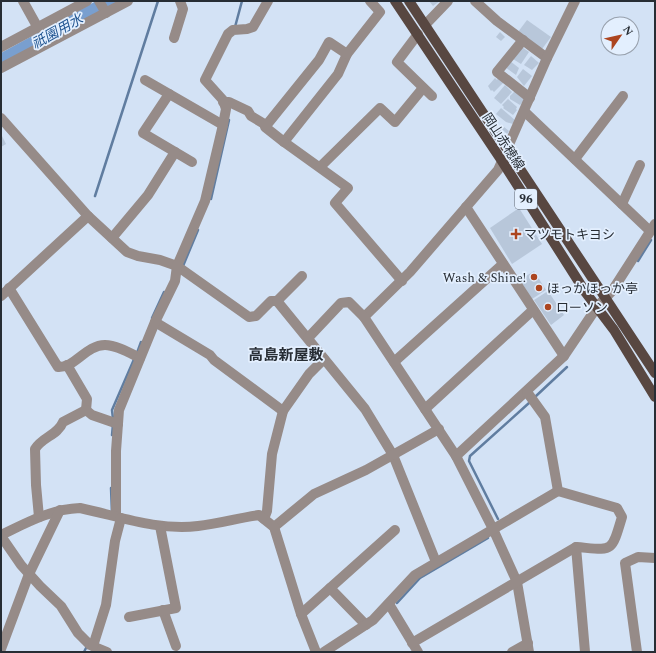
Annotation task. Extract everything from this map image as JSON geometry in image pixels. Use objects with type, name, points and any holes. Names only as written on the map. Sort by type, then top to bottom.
[{"type":"main road","name":"岡山赤穂線","points":[[395,1],[597,307],[614,330],[655,397]]},
{"type":"main road","name":"岡山赤穂線","points":[[409,1],[655,374]]},
{"type":"street","points":[[23,1],[38,28]]},
{"type":"street","points":[[1,47],[87,1]]},
{"type":"street","points":[[1,68],[103,7],[128,1]]},
{"type":"street","points":[[174,38],[184,9],[180,1]]},
{"type":"street","points":[[268,1],[253,27],[247,29],[234,29],[228,34],[205,80],[226,102],[248,111],[251,116],[266,125],[265,127],[284,142],[348,188],[335,203],[402,280]]},
{"type":"street","points":[[284,142],[338,74],[346,54],[380,12],[370,1]]},
{"type":"street","points":[[425,26],[448,1]]},
{"type":"street","points":[[475,1],[497,21],[547,58]]},
{"type":"street","points":[[507,149],[525,112],[547,58],[575,1]]},
{"type":"street","points":[[418,34],[397,62],[432,96]]},
{"type":"street","points":[[523,40],[497,72],[530,98]]},
{"type":"street","points":[[266,125],[319,60],[329,42],[346,54]]},
{"type":"street","points":[[145,80],[223,125]]},
{"type":"street","points":[[320,167],[380,108],[395,122],[423,88]]},
{"type":"street","points":[[169,94],[143,133],[192,162]]},
{"type":"street","points":[[575,159],[623,96]]},
{"type":"street","points":[[90,644],[106,605],[115,542],[114,423],[137,356],[175,281],[177,266],[205,201],[223,125],[226,102]]},
{"type":"street","points":[[456,456],[527,392],[564,356],[597,307],[606,298],[652,228],[622,204],[525,112]]},
{"type":"street","points":[[1,118],[88,216],[127,252],[177,266],[249,317],[256,316],[270,301],[277,302],[365,409],[393,455],[436,562]]},
{"type":"street","points":[[112,238],[148,195],[175,152]]},
{"type":"street","points":[[364,317],[402,280],[498,170],[502,161]]},
{"type":"street","points":[[622,204],[640,165]]},
{"type":"street","points":[[466,207],[564,356]]},
{"type":"street","points":[[1,296],[45,253],[72,232],[88,216]]},
{"type":"street","points":[[394,362],[503,264]]},
{"type":"street","points":[[277,302],[302,276]]},
{"type":"street","points":[[9,288],[58,367],[67,365],[86,351],[105,345],[114,346],[137,356]]},
{"type":"street","points":[[308,338],[341,303],[349,302],[364,317],[456,456],[493,529],[517,582],[528,647],[512,652]]},
{"type":"street","points":[[425,409],[533,310]]},
{"type":"street","points":[[155,322],[210,355],[214,360],[283,411]]},
{"type":"street","points":[[264,519],[267,511],[272,454],[283,411],[305,380],[324,359]]},
{"type":"street","points":[[39,517],[35,449],[38,444],[61,429],[63,422],[86,410],[88,404],[85,394],[67,365]]},
{"type":"street","points":[[527,392],[545,417],[558,491]]},
{"type":"street","points":[[86,410],[92,415],[114,423]]},
{"type":"street","points":[[274,527],[314,494],[366,470],[438,429]]},
{"type":"street","points":[[324,652],[366,625],[389,604],[415,575],[558,491],[617,508],[622,517],[614,544],[606,550],[576,547],[412,643]]},
{"type":"street","points":[[107,652],[90,644],[78,633],[61,606],[29,574],[1,536],[39,517],[60,510],[80,508],[160,526],[197,526],[258,515],[274,527],[301,614],[316,652]]},
{"type":"street","points":[[1,649],[29,574],[60,510]]},
{"type":"street","points":[[129,617],[176,608],[160,526]]},
{"type":"street","points":[[301,614],[395,530]]},
{"type":"street","points":[[576,547],[584,652]]},
{"type":"street","points":[[637,652],[625,563],[638,557],[655,558]]},
{"type":"street","points":[[330,588],[366,625]]},
{"type":"street","points":[[389,604],[418,652]]},
{"type":"street","points":[[163,610],[176,646]]},
{"type":"building","points":[[429,1],[440,1],[433,6]]},
{"type":"building","points":[[527,20],[551,37],[542,49],[518,32]]},
{"type":"building","points":[[500,32],[505,37],[501,41],[496,37]]},
{"type":"building","points":[[522,47],[529,52],[521,64],[513,59]]},
{"type":"building","points":[[531,56],[539,63],[532,70],[524,65]]},
{"type":"building","points":[[510,61],[519,68],[516,75],[505,67]]},
{"type":"building","points":[[523,69],[532,76],[524,86],[517,77]]},
{"type":"building","points":[[499,77],[504,82],[494,92],[492,90],[491,91],[488,86],[495,78],[497,80]]},
{"type":"building","points":[[505,85],[512,92],[501,104],[494,98]]},
{"type":"building","points":[[515,91],[523,98],[524,101],[520,105],[510,99],[510,96]]},
{"type":"building","points":[[508,99],[517,107],[517,110],[513,115],[503,108],[504,107],[502,105]]},
{"type":"building","points":[[501,108],[516,121],[513,124],[506,122],[496,114]]},
{"type":"building","points":[[504,127],[509,131],[507,134],[502,129]]},
{"type":"building","points":[[1,134],[6,144],[1,147]]},
{"type":"building","points":[[519,208],[542,244],[512,264],[490,228]]},
{"type":"building","points":[[534,271],[546,290],[532,299],[520,280]]},
{"type":"building","points":[[548,291],[564,315],[551,325],[534,300]]},
{"type":"waterway","name":"祇園用水","points":[[1,62],[113,1]]},
{"type":"waterway","points":[[95,196],[158,1]]},
{"type":"waterway","points":[[235,27],[242,1]]},
{"type":"waterway","points":[[211,199],[229,120]]},
{"type":"waterway","points":[[183,266],[198,230]]},
{"type":"waterway","points":[[638,261],[651,240]]},
{"type":"waterway","points":[[152,318],[164,292]]},
{"type":"waterway","points":[[137,353],[141,342]]},
{"type":"waterway","points":[[113,419],[112,410],[135,357]]},
{"type":"waterway","points":[[536,396],[567,367]]},
{"type":"waterway","points":[[498,519],[469,461],[470,456],[529,403]]},
{"type":"waterway","points":[[112,435],[113,424]]},
{"type":"waterway","points":[[111,488],[112,513]]},
{"type":"waterway","points":[[397,603],[420,578],[488,538]]},
{"type":"waterway","points":[[84,652],[87,646]]},
{"type":"place","name":"マツモトキヨシ","points":[[516,234]]},
{"type":"place","name":"Wash & Shine!","points":[[534,277]]},
{"type":"place","name":"ほっかほっか亭","points":[[539,288]]},
{"type":"place","name":"ローソン","points":[[548,307]]},
{"type":"district","name":"高島新屋敷","points":[[286,355]]}]
